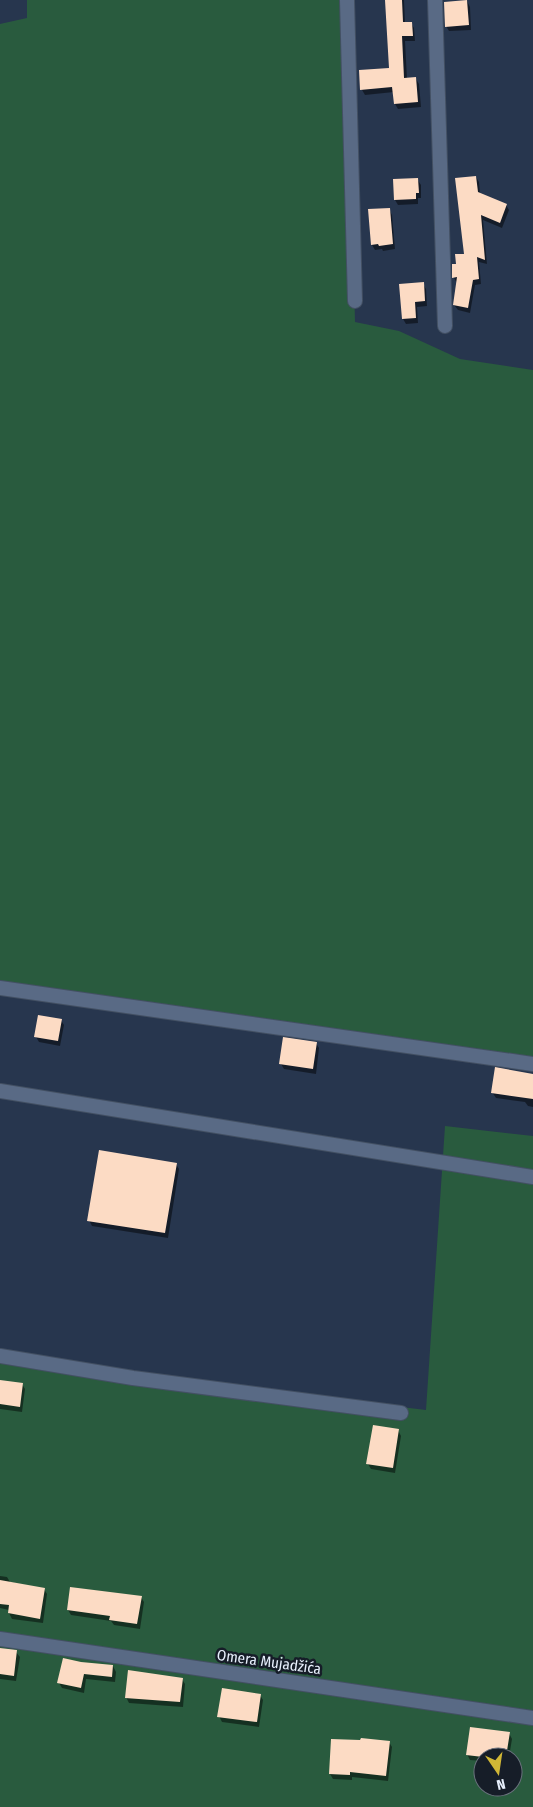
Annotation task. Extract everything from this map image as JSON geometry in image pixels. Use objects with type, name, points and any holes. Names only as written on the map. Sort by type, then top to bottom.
[{"type":"street","points":[[347,0],[355,301]]},
{"type":"street","points":[[435,0],[445,326]]},
{"type":"street","points":[[0,988],[533,1064]]},
{"type":"street","points":[[0,1091],[533,1177]]},
{"type":"street","points":[[0,1356],[133,1378],[401,1413]]},
{"type":"street","name":"Omera Mujadžića","points":[[0,1639],[533,1718]]},
{"type":"green space","points":[[27,0],[347,0],[355,322],[399,331],[460,359],[533,370],[533,1067],[0,989],[0,24],[27,18]]},
{"type":"green space","points":[[445,1126],[533,1136],[533,1807],[0,1807],[0,1359],[426,1410]]},
{"type":"building","points":[[385,0],[402,0],[403,22],[412,22],[413,36],[402,36],[404,78],[416,77],[418,102],[394,104],[392,87],[360,90],[359,70],[389,68]]},
{"type":"building","points":[[467,0],[469,25],[445,27],[444,2]]},
{"type":"building","points":[[476,176],[478,192],[507,204],[500,223],[481,215],[485,260],[477,257],[479,279],[473,280],[468,308],[453,305],[457,277],[452,278],[452,264],[456,264],[455,254],[464,254],[455,178]]},
{"type":"building","points":[[418,178],[419,193],[416,193],[416,199],[394,200],[393,179]]},
{"type":"building","points":[[390,208],[393,244],[371,245],[368,209]]},
{"type":"building","points":[[424,282],[425,301],[415,302],[416,318],[402,319],[399,284]]},
{"type":"building","points":[[38,1015],[62,1019],[58,1041],[34,1037]]},
{"type":"building","points":[[283,1037],[317,1042],[313,1069],[279,1064]]},
{"type":"building","points":[[495,1067],[533,1074],[533,1099],[491,1093]]},
{"type":"building","points":[[99,1150],[177,1163],[165,1233],[87,1221]]},
{"type":"building","points":[[0,1380],[23,1383],[20,1407],[0,1404]]},
{"type":"building","points":[[373,1425],[399,1429],[393,1468],[366,1464]]},
{"type":"building","points":[[0,1580],[45,1588],[40,1619],[8,1613],[9,1605],[0,1604]]},
{"type":"building","points":[[70,1587],[142,1596],[137,1624],[109,1620],[110,1616],[67,1610]]},
{"type":"building","points":[[0,1648],[17,1650],[14,1676],[0,1674]]},
{"type":"building","points":[[63,1658],[113,1665],[112,1677],[84,1674],[81,1688],[57,1683]]},
{"type":"building","points":[[128,1670],[183,1678],[180,1702],[125,1698]]},
{"type":"building","points":[[222,1688],[261,1694],[257,1722],[217,1717]]},
{"type":"building","points":[[470,1727],[510,1732],[508,1747],[473,1747],[473,1756],[466,1755]]},
{"type":"building","points":[[361,1738],[390,1741],[386,1776],[350,1772],[350,1775],[329,1774],[331,1739],[360,1740]]}]
